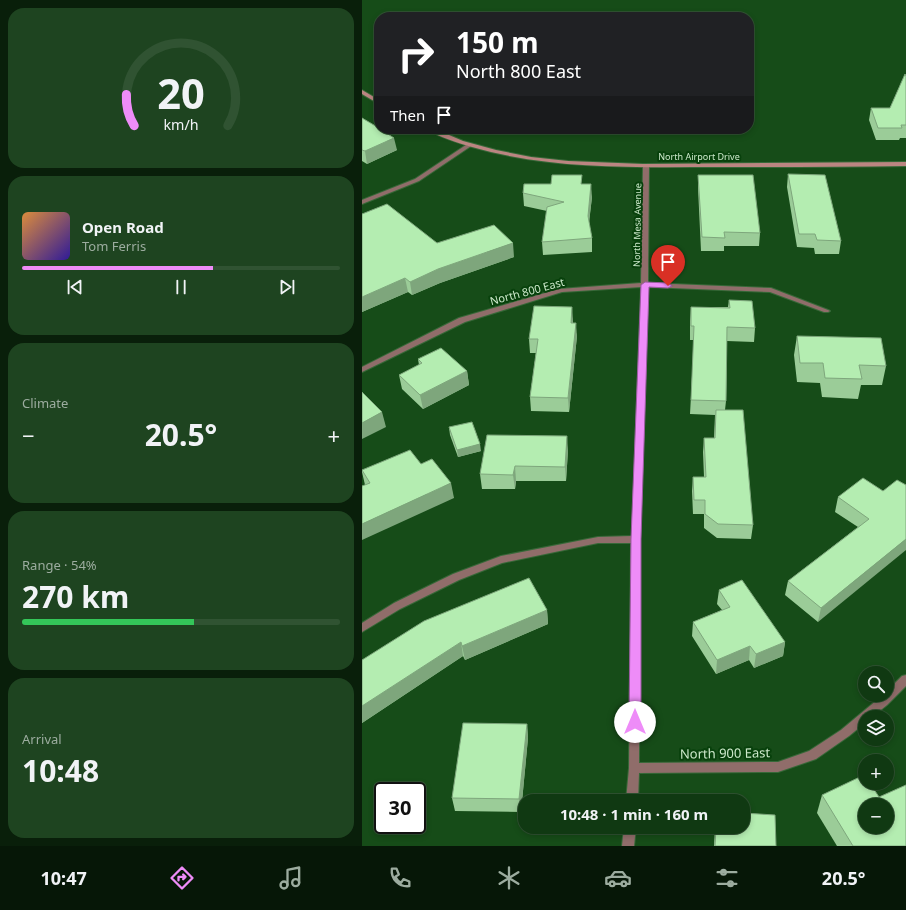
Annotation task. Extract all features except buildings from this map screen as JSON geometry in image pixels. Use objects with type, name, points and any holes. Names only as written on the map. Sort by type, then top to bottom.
[{"type":"street","points":[[362,92],[374,99]]},
{"type":"street","name":"North Airport Drive","points":[[439,134],[468,146],[494,152],[561,162],[646,166],[906,164]]},
{"type":"street","points":[[362,202],[418,180],[468,146]]},
{"type":"street","name":"North Mesa Avenue","points":[[632,794],[634,768],[636,539],[645,285],[646,166]]},
{"type":"street","name":"North 800 East","points":[[362,370],[462,320],[561,290],[645,285],[771,290],[826,310]]},
{"type":"street","points":[[362,628],[398,606],[456,577],[501,560],[598,540],[636,539]]},
{"type":"street","name":"North 900 East","points":[[634,768],[778,767],[812,755],[845,733],[883,702],[906,679]]},
{"type":"street","points":[[628,846],[629,834]]},
{"type":"route","points":[[635,722],[636,539],[645,285],[668,286]]}]
